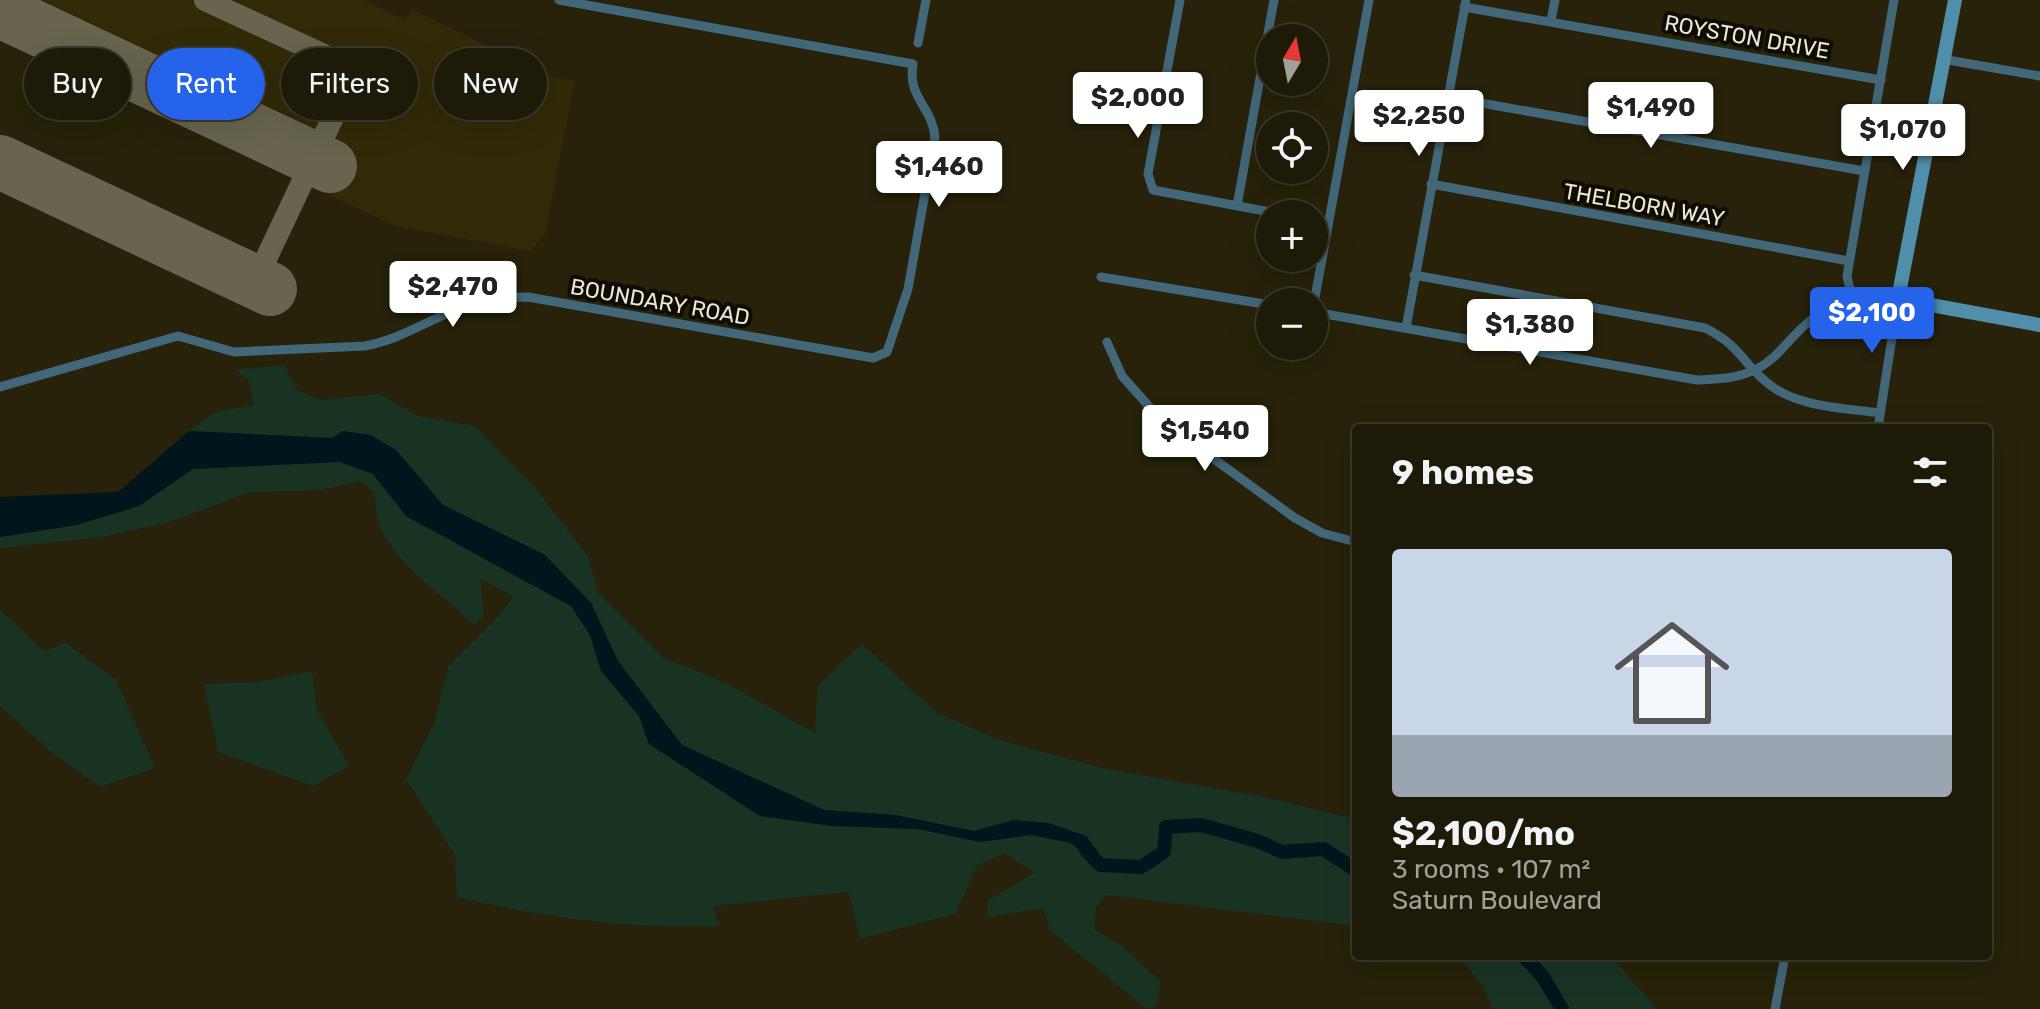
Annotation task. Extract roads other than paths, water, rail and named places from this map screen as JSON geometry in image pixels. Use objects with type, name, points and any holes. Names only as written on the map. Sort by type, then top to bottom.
[{"type":"street","name":"BOUNDARY ROAD","points":[[0,387],[178,336],[234,352],[383,343],[473,302],[500,297],[541,299],[880,357],[889,349],[908,289],[928,200],[935,137],[932,122],[911,86],[913,64],[559,0]]},
{"type":"street","points":[[918,43],[926,0]]},
{"type":"street","points":[[1180,0],[1148,174],[1153,190],[1256,209]]},
{"type":"street","points":[[1237,206],[1274,0]]},
{"type":"street","points":[[1328,223],[1369,0]]},
{"type":"street","points":[[1551,20],[1555,0]]},
{"type":"street","points":[[1878,424],[1898,299],[1955,0]]},
{"type":"street","points":[[1406,328],[1465,3]]},
{"type":"street","name":"ROYSTON DRIVE","points":[[1465,3],[1881,80]]},
{"type":"street","points":[[1853,302],[1847,276],[1849,261],[1895,3]]},
{"type":"street","points":[[1942,59],[2040,76]]},
{"type":"street","points":[[1447,97],[1864,171]]},
{"type":"street","name":"THELBORN WAY","points":[[1431,184],[1849,261]]},
{"type":"street","points":[[1414,275],[1705,328],[1729,340],[1753,371],[1773,388],[1795,398],[1879,413]]},
{"type":"street","points":[[1101,277],[1256,303]]},
{"type":"street","points":[[1328,314],[1697,380],[1753,371],[1775,357],[1822,312],[1877,297],[2040,325]]},
{"type":"street","points":[[1107,342],[1122,376],[1162,421],[1295,518],[1322,533],[1352,541]]},
{"type":"street","points":[[1775,1009],[1784,960]]},
{"type":"water","points":[[189,431],[332,438],[343,431],[371,435],[396,450],[443,505],[545,555],[591,603],[618,661],[682,745],[824,810],[895,815],[974,831],[1014,820],[1049,823],[1086,836],[1098,852],[1100,869],[1071,843],[1031,835],[980,842],[918,829],[832,826],[760,816],[649,744],[639,716],[601,671],[590,635],[571,606],[406,516],[373,474],[340,462],[193,469],[139,506],[77,525],[0,537],[0,497],[118,492]]},
{"type":"waterway","points":[[1086,850],[1100,865],[1141,867],[1164,852],[1166,827],[1201,825],[1258,841],[1282,852],[1323,849],[1352,867]]},
{"type":"waterway","points":[[1528,960],[1543,977],[1562,1009]]}]
